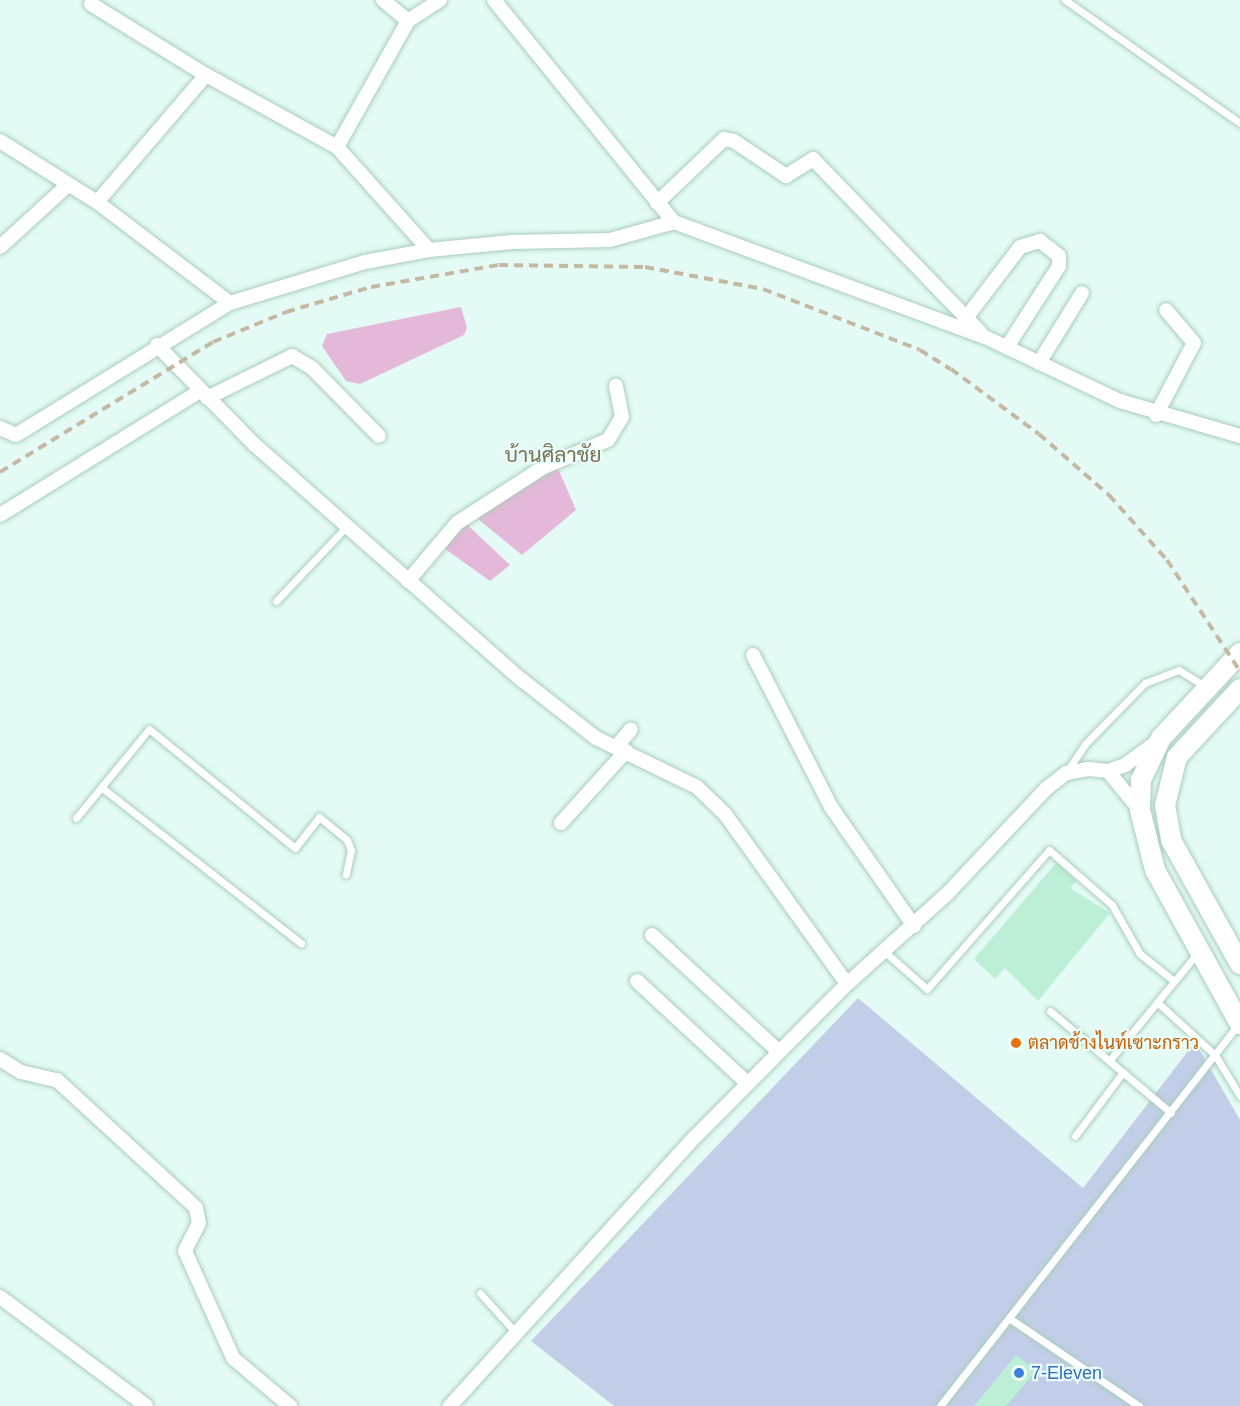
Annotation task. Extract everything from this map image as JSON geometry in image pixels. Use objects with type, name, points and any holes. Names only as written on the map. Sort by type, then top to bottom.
[{"type":"main road","points":[[1240,653],[1161,738],[1141,780],[1140,810],[1155,870],[1240,1023]]},
{"type":"main road","points":[[1240,689],[1177,757],[1165,805],[1171,840],[1240,964]]},
{"type":"street","points":[[383,0],[408,21]]},
{"type":"street","points":[[337,147],[408,21],[440,0]]},
{"type":"street","points":[[494,0],[674,222],[983,336],[1156,415],[1240,436]]},
{"type":"street","points":[[91,4],[206,75],[337,147],[429,250]]},
{"type":"street","points":[[97,202],[206,75]]},
{"type":"street","points":[[657,203],[724,139],[734,141],[786,176],[813,159],[983,336]]},
{"type":"street","points":[[0,141],[97,202],[230,303]]},
{"type":"street","points":[[0,247],[69,184]]},
{"type":"street","points":[[0,428],[16,435],[157,345],[230,303],[365,262],[429,250],[512,242],[610,240],[674,222]]},
{"type":"street","points":[[966,318],[1020,247],[1040,241],[1059,256],[1059,266],[1006,347]]},
{"type":"street","points":[[1039,363],[1082,293]]},
{"type":"street","points":[[1156,415],[1194,343],[1166,310]]},
{"type":"street","points":[[157,345],[203,394],[346,527],[522,680],[596,738],[697,786],[724,814],[847,984]]},
{"type":"street","points":[[0,515],[203,394],[292,356],[312,368],[380,436]]},
{"type":"street","points":[[408,581],[457,523],[544,467],[608,440],[622,417],[616,386]]},
{"type":"street","points":[[753,655],[831,807],[914,926]]},
{"type":"street","points":[[561,823],[621,749],[631,729]]},
{"type":"street","points":[[450,1406],[747,1083],[847,984],[914,926],[1066,773],[1089,769],[1108,771],[1137,759],[1161,738]]},
{"type":"street","points":[[1108,771],[1123,784],[1140,810]]},
{"type":"street","points":[[652,935],[778,1052]]},
{"type":"street","points":[[637,981],[747,1083]]},
{"type":"street","points":[[0,1059],[21,1072],[57,1080],[196,1208],[199,1222],[184,1251],[233,1358],[290,1406]]},
{"type":"street","points":[[0,1297],[146,1406]]},
{"type":"lane","points":[[1065,0],[1240,123]]},
{"type":"lane","points":[[276,601],[346,527]]},
{"type":"lane","points":[[1066,773],[1085,744],[1145,682],[1170,670],[1179,670],[1206,687]]},
{"type":"lane","points":[[76,818],[149,729],[295,848],[319,817],[347,840],[351,850],[346,874]]},
{"type":"lane","points":[[101,787],[301,943]]},
{"type":"lane","points":[[885,952],[927,989],[1049,849],[1112,905],[1140,954],[1174,981]]},
{"type":"lane","points":[[1109,1061],[1200,951]]},
{"type":"lane","points":[[1157,1002],[1215,1055],[1240,1096]]},
{"type":"lane","points":[[1050,1011],[1171,1113]]},
{"type":"lane","points":[[940,1406],[1240,1023]]},
{"type":"lane","points":[[1075,1136],[1123,1072]]},
{"type":"lane","points":[[480,1293],[517,1334]]},
{"type":"lane","points":[[1009,1318],[1139,1406]]},
{"type":"shaded area","points":[[461,307],[467,328],[464,335],[360,384],[346,381],[322,346],[327,334]]},
{"type":"shaded area","points":[[557,466],[576,510],[522,555],[477,518],[540,468]]},
{"type":"shaded area","points":[[460,518],[510,565],[490,581],[434,541]]},
{"type":"shaded area","points":[[858,998],[1083,1188],[1195,1042],[1240,1120],[1240,1406],[614,1406],[531,1341]]},
{"type":"building","points":[[1056,863],[1077,881],[1070,888],[1110,913],[1038,1001],[1005,968],[995,979],[974,959]]},
{"type":"building","points":[[1016,1355],[1036,1371],[1006,1406],[974,1406]]},
{"type":"railway","points":[[0,472],[213,342],[286,312],[371,287],[499,265],[645,267],[763,289],[920,350],[951,369],[1039,434],[1109,495],[1167,560],[1240,671]]},
{"type":"place","name":"ตลาดช้างไนท์เซาะกราว","points":[[1016,1043]]},
{"type":"place","name":"7-Eleven","points":[[1019,1373]]},
{"type":"district","name":"บ้านศิลาชัย","points":[[553,455]]}]
